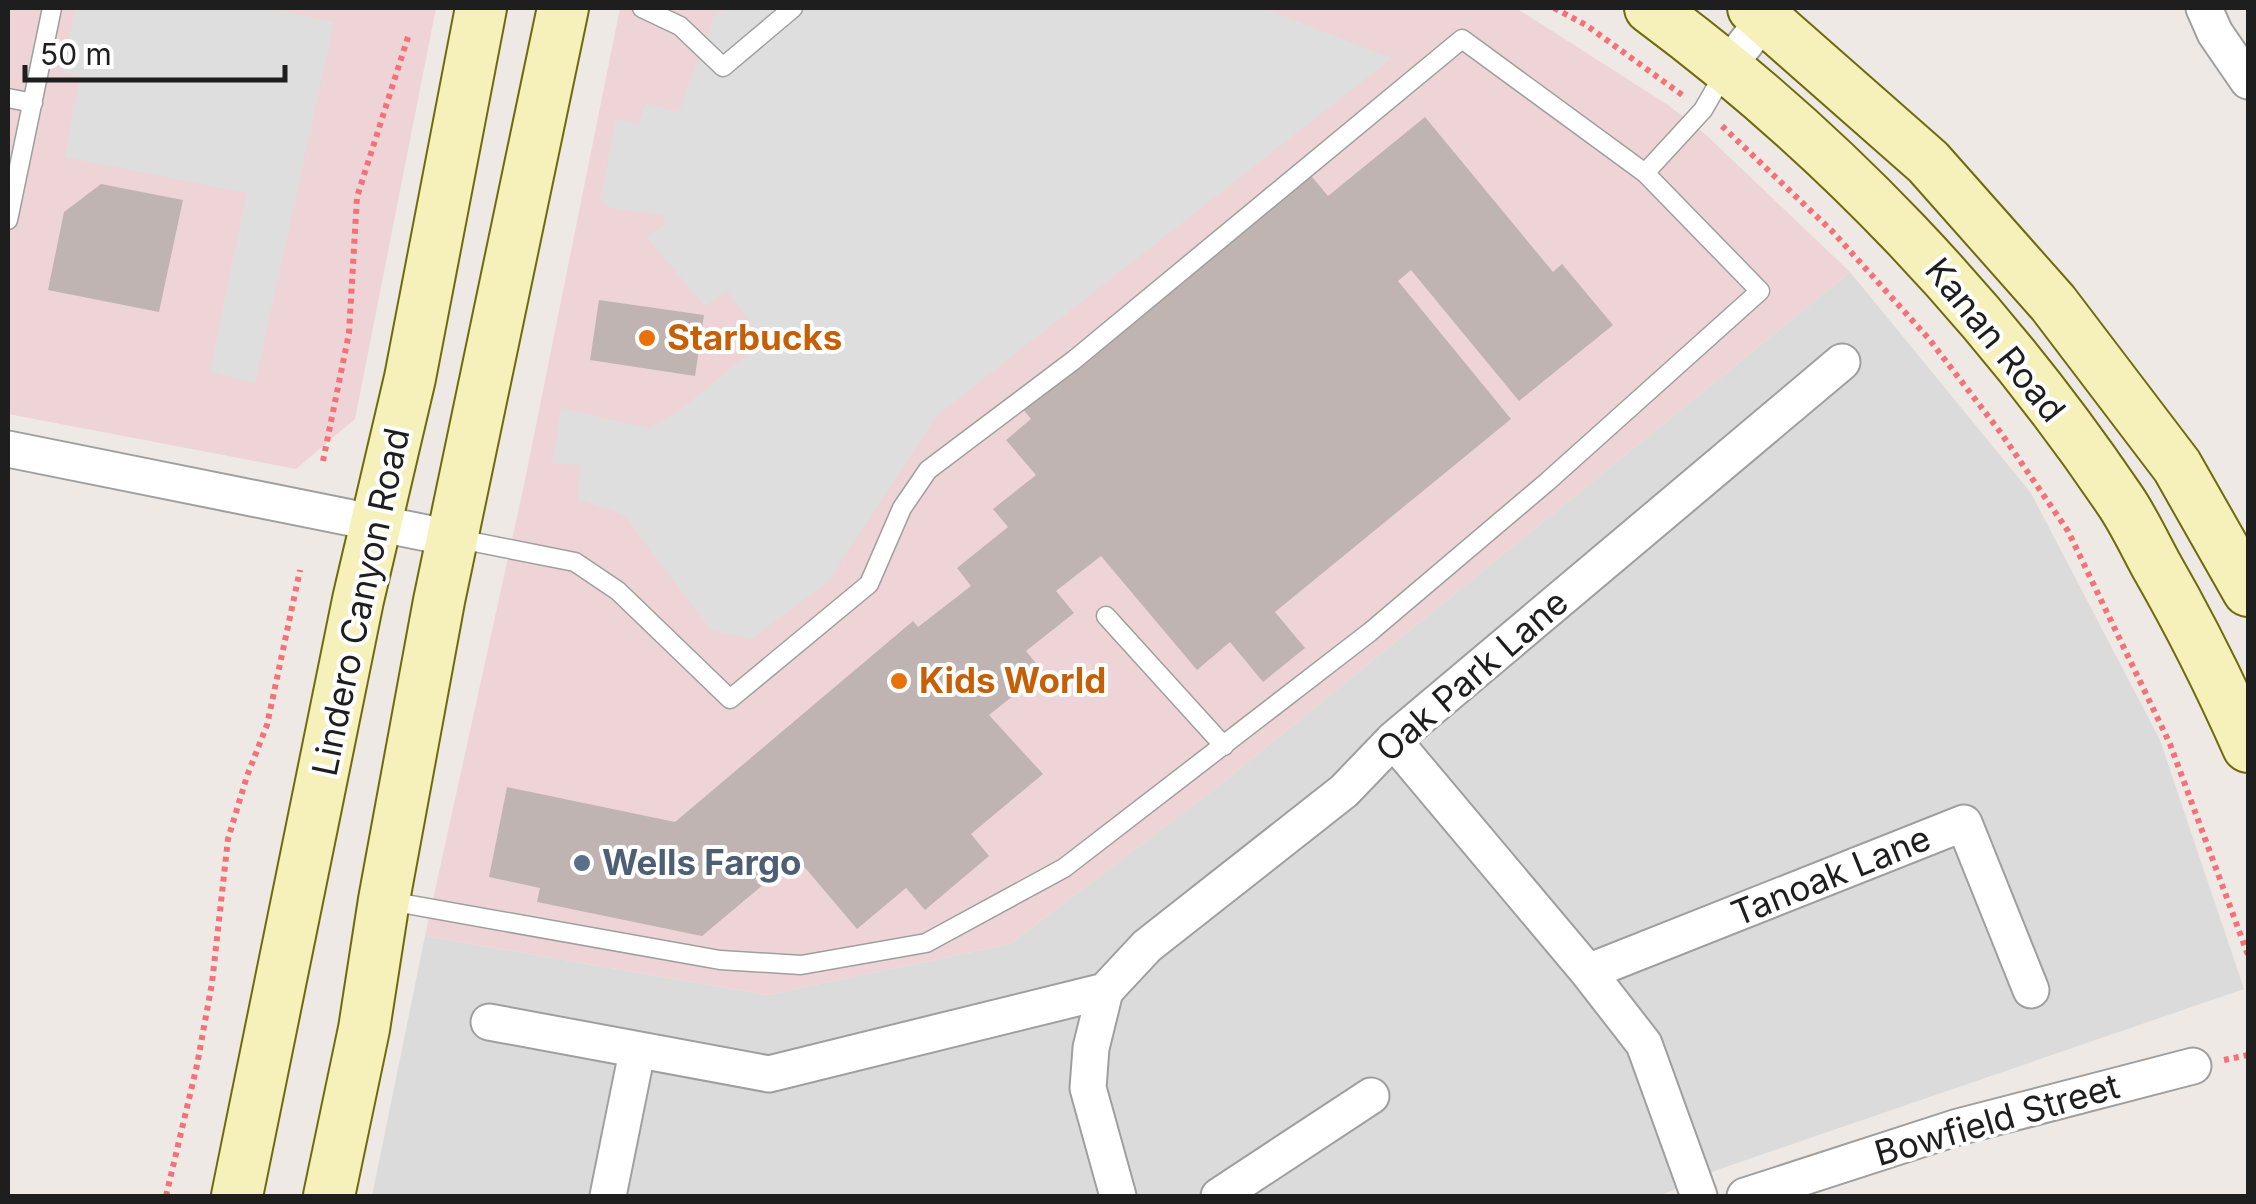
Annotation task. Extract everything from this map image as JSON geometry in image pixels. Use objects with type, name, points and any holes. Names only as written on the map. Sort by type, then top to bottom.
[{"type":"main road","points":[[329,1196],[364,1029],[384,900],[452,538],[563,8]]},
{"type":"main road","name":"Kanan Road","points":[[1650,8],[1728,66],[1892,217],[2009,348],[2120,501],[2206,654],[2248,747]]},
{"type":"main road","name":"Lindero Canyon Road","points":[[237,1196],[358,600],[410,378],[474,9]]},
{"type":"main road","name":"Kanan Road","points":[[1764,11],[1928,162],[2053,303],[2178,466],[2248,592]]},
{"type":"street","points":[[2204,8],[2215,34],[2248,81]]},
{"type":"street","points":[[1728,66],[1764,11]]},
{"type":"street","name":"Oak Park Lane","points":[[1104,991],[1147,946],[1344,791],[1393,740],[1842,362]]},
{"type":"street","points":[[8,449],[452,538]]},
{"type":"street","points":[[1393,740],[1644,1044],[1699,1196]]},
{"type":"street","name":"Tanoak Lane","points":[[1588,972],[1964,823],[2030,990]]},
{"type":"street","points":[[489,1022],[769,1074],[1104,991],[1091,1048],[1088,1088],[1118,1196]]},
{"type":"street","points":[[608,1196],[637,1052]]},
{"type":"street","name":"Bowfield Street","points":[[1745,1196],[1958,1126],[2193,1066]]},
{"type":"street","points":[[1218,1196],[1371,1096]]},
{"type":"lane","points":[[8,220],[52,8]]},
{"type":"lane","points":[[642,8],[680,26],[723,66],[793,8]]},
{"type":"lane","points":[[384,900],[720,960],[802,964],[926,943],[1064,868],[1224,746],[1400,607],[1547,482],[1760,291],[1645,174],[1462,39],[1074,360],[928,470],[902,508],[868,584],[730,700],[618,592],[576,562],[452,538]]},
{"type":"lane","points":[[1645,174],[1703,110],[1728,66]]},
{"type":"lane","points":[[8,98],[33,103]]},
{"type":"lane","points":[[1106,616],[1224,746]]},
{"type":"path","points":[[1554,8],[1586,26],[1703,110],[1832,231],[1929,339],[2002,433],[2068,531],[2170,744],[2248,955]]},
{"type":"path","points":[[323,461],[349,333],[357,197],[408,37]]},
{"type":"path","points":[[166,1196],[198,1064],[228,839],[267,725],[300,570]]},
{"type":"shaded area","points":[[8,8],[436,8],[355,419],[296,469],[8,414]]},
{"type":"shaded area","points":[[76,8],[267,8],[334,22],[255,383],[210,372],[247,193],[65,157],[80,76],[62,73]]},
{"type":"shaded area","points":[[620,8],[1516,8],[1668,105],[1704,133],[1850,272],[1217,787],[1010,944],[767,995],[425,936],[524,485]]},
{"type":"shaded area","points":[[726,8],[1262,8],[1392,58],[937,415],[829,581],[751,639],[711,630],[623,514],[578,500],[580,465],[553,463],[561,408],[649,428],[678,412],[765,340],[727,291],[705,306],[646,237],[666,223],[662,215],[609,208],[601,197],[616,119],[638,124],[646,103],[679,112],[715,16]]},
{"type":"shaded area","points":[[1850,272],[2031,493],[2160,740],[2244,989],[1717,1170],[1660,1196],[372,1196],[425,936],[767,995],[1010,944],[1217,787]]},
{"type":"building","points":[[1425,117],[1553,272],[1562,264],[1613,325],[1519,401],[1411,270],[1398,281],[1511,419],[1275,612],[1305,648],[1263,682],[1230,642],[1197,670],[1101,556],[1056,591],[1074,613],[1026,651],[1043,672],[989,715],[1043,774],[971,834],[989,856],[925,910],[906,888],[857,929],[796,857],[702,936],[537,902],[540,888],[489,877],[507,787],[675,822],[913,621],[918,627],[971,586],[957,568],[1008,527],[993,509],[1036,475],[1006,440],[1031,419],[1021,407],[1308,172],[1328,196]]},
{"type":"building","points":[[101,184],[183,200],[159,312],[48,290],[64,212]]},
{"type":"building","name":"Starbucks","points":[[599,300],[704,315],[695,376],[590,360]]},
{"type":"place","name":"Starbucks","points":[[647,338]]},
{"type":"place","name":"Kids World","points":[[899,681]]},
{"type":"place","name":"Wells Fargo","points":[[582,863]]}]
